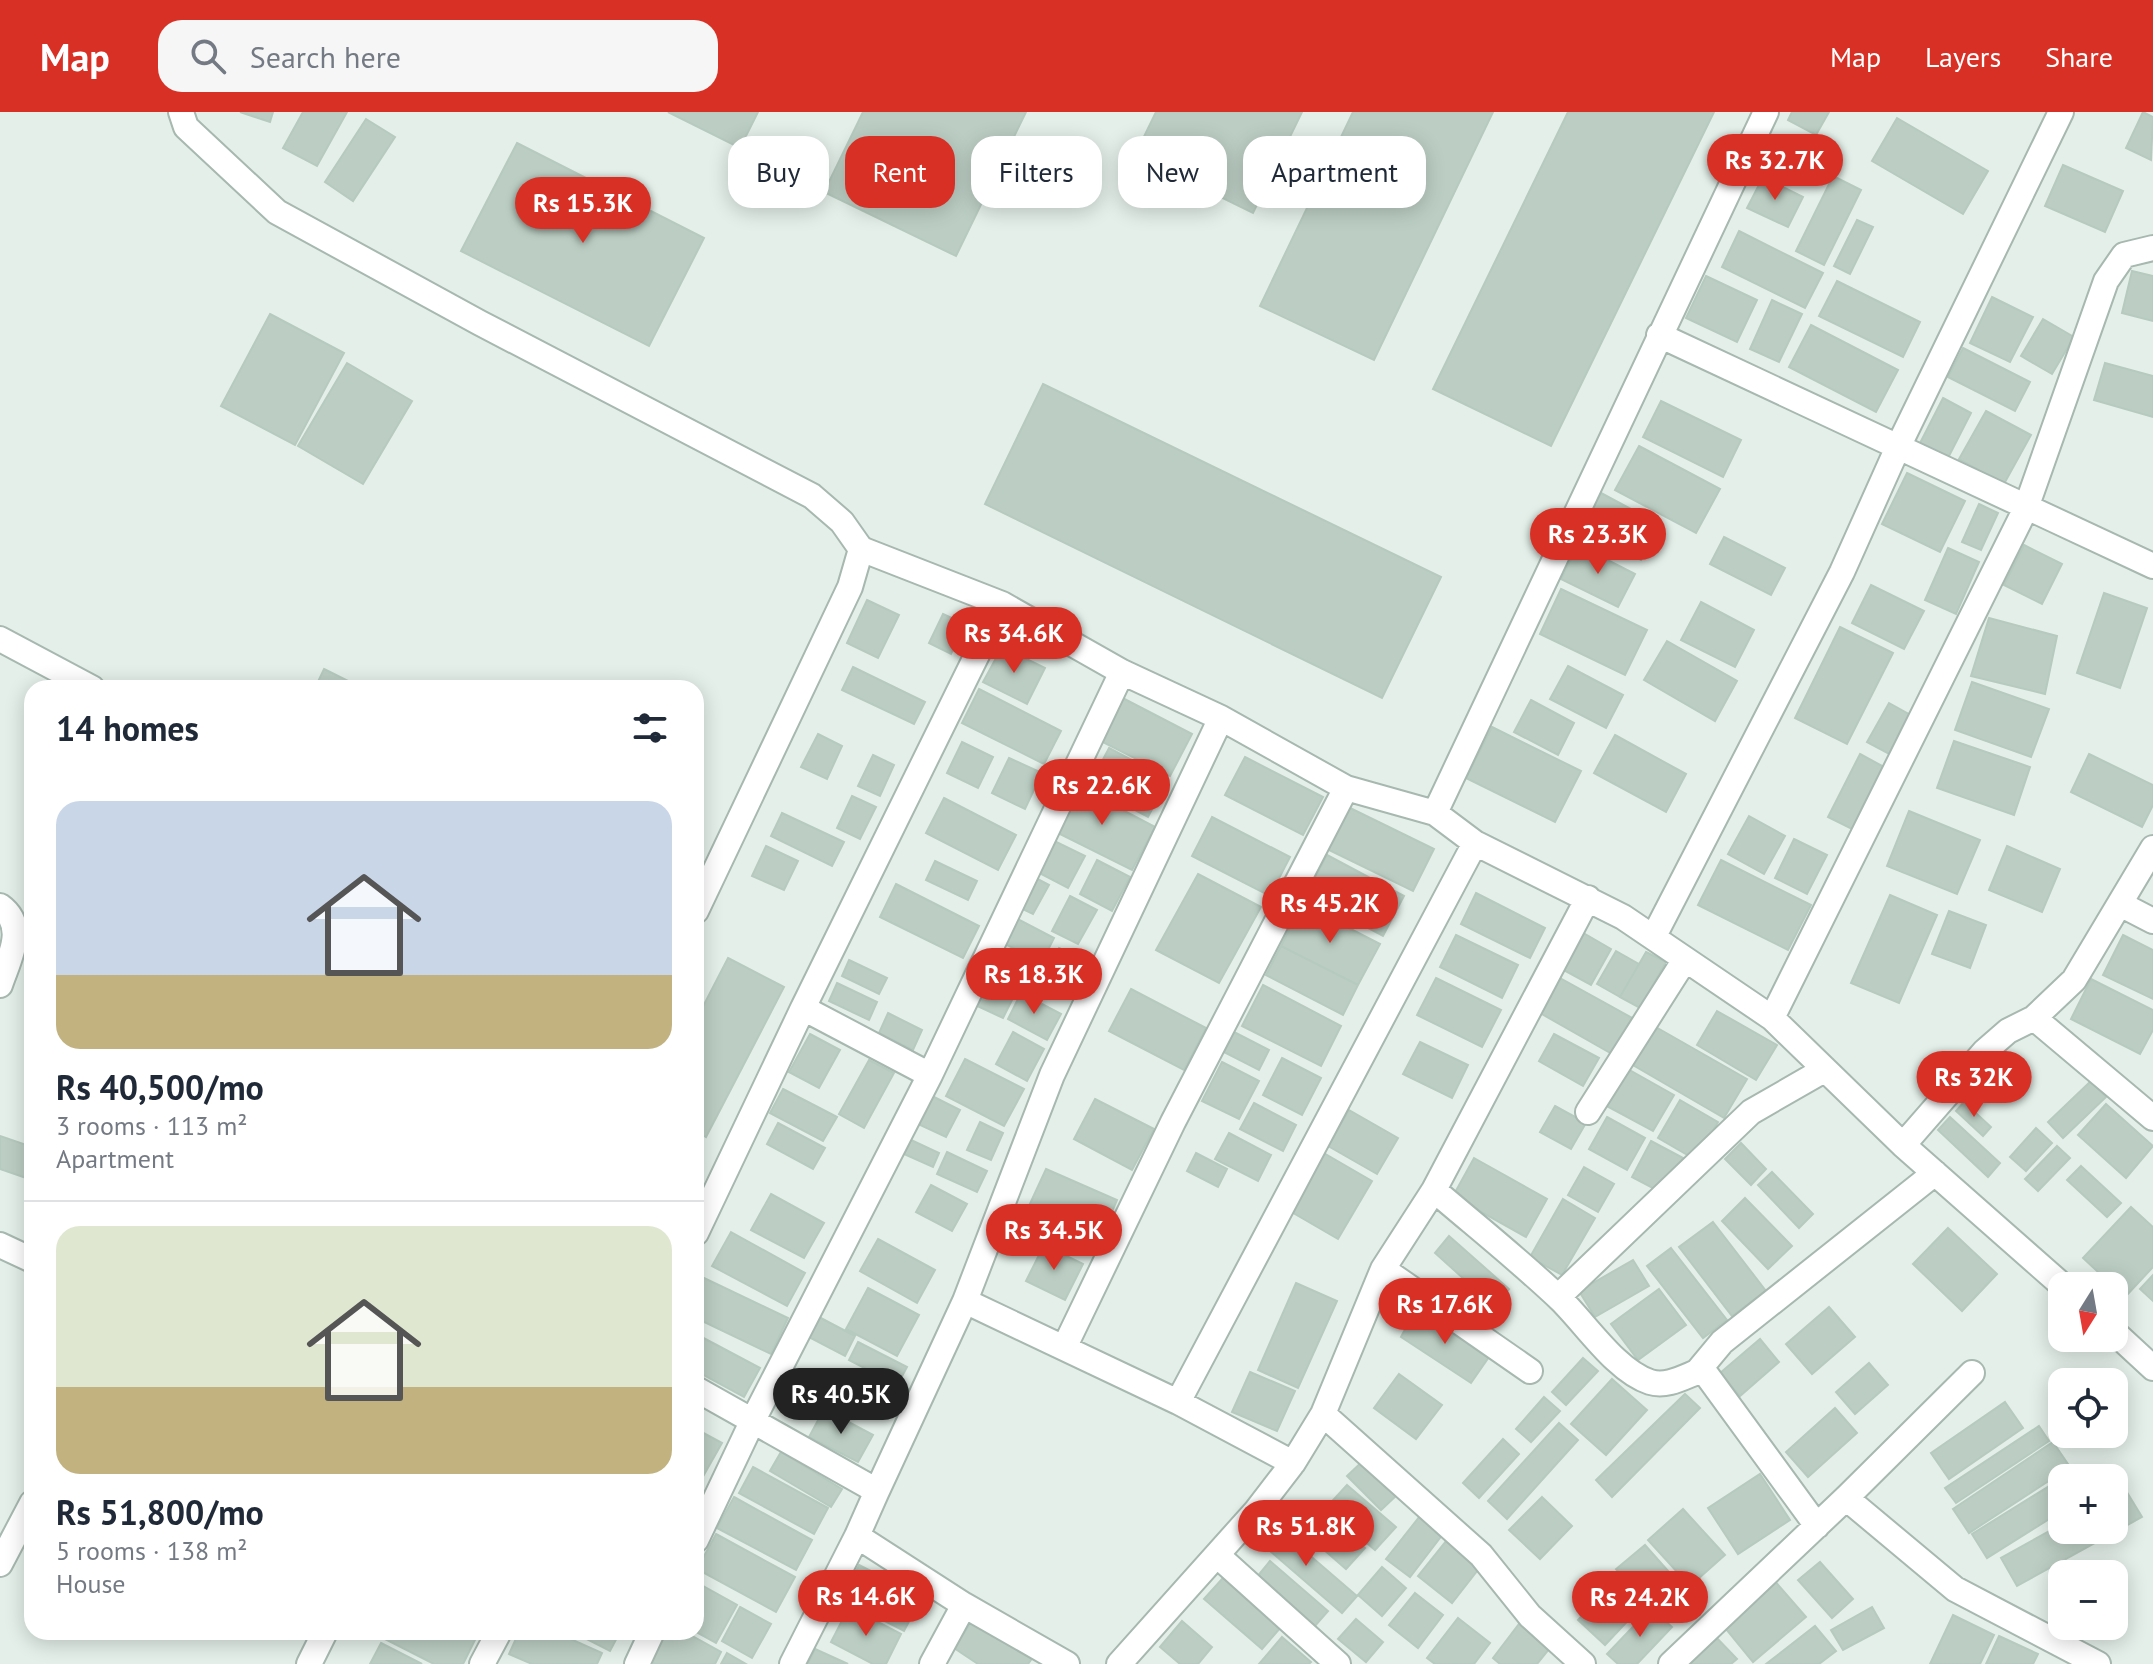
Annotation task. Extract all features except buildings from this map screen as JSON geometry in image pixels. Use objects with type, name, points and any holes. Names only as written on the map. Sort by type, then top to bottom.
[{"type":"street","points":[[181,112],[186,127],[277,212],[480,323],[812,496],[842,522],[861,549],[1002,604],[1122,672],[1221,718],[1346,788],[1435,813],[1475,843],[1588,898],[1654,936],[1684,961],[1772,1018],[1903,1145],[2048,1273]]},
{"type":"street","points":[[1435,813],[1766,112]]},
{"type":"street","points":[[1654,936],[1842,572],[1898,447],[2061,112]]},
{"type":"street","points":[[1772,1018],[2026,508],[2106,281],[2124,255],[2153,248]]},
{"type":"street","points":[[1659,335],[2153,566]]},
{"type":"street","points":[[704,894],[850,587],[861,549]]},
{"type":"street","points":[[704,1216],[1002,604]]},
{"type":"street","points":[[0,639],[77,680]]},
{"type":"street","points":[[704,1523],[753,1420],[930,1075],[1122,672]]},
{"type":"street","points":[[792,1664],[857,1536],[965,1301],[1052,1075],[1221,718]]},
{"type":"street","points":[[1065,1346],[1173,1122],[1346,788]]},
{"type":"street","points":[[1178,1402],[1475,843]]},
{"type":"street","points":[[1903,1145],[1985,1051],[2008,1031],[2034,1018],[2074,980],[2122,905],[2153,848]]},
{"type":"street","points":[[1129,1661],[1293,1463],[1323,1414],[1383,1269],[1434,1190],[1588,898]]},
{"type":"street","points":[[2122,905],[2153,921]]},
{"type":"street","points":[[0,906],[10,913],[17,931],[0,985]]},
{"type":"street","points":[[1588,1112],[1684,961]]},
{"type":"street","points":[[803,1008],[930,1075]]},
{"type":"street","points":[[2034,1018],[2153,1118]]},
{"type":"street","points":[[1558,1297],[1751,1112],[1824,1070]]},
{"type":"street","points":[[1434,1190],[1558,1297],[1583,1327],[1638,1377],[1652,1383],[1667,1384],[1697,1372],[1722,1342],[1935,1173]]},
{"type":"street","points":[[0,1245],[24,1256]]},
{"type":"street","points":[[1383,1269],[1530,1371]]},
{"type":"street","points":[[965,1301],[1065,1346],[1293,1463]]},
{"type":"street","points":[[2128,1345],[2153,1368]]},
{"type":"street","points":[[1697,1372],[1706,1374],[1817,1526]]},
{"type":"street","points":[[1671,1664],[1972,1373]]},
{"type":"street","points":[[704,1393],[877,1491]]},
{"type":"street","points":[[1323,1414],[1481,1555],[1530,1616],[1583,1664]]},
{"type":"street","points":[[1846,1498],[1955,1589],[2098,1664]]},
{"type":"street","points":[[0,1564],[24,1518]]},
{"type":"street","points":[[857,1536],[964,1605],[1067,1664]]},
{"type":"street","points":[[1218,1556],[1338,1664]]},
{"type":"street","points":[[932,1664],[964,1605]]},
{"type":"street","points":[[309,1664],[321,1640]]},
{"type":"street","points":[[482,1664],[495,1640]]},
{"type":"street","points":[[637,1664],[648,1640]]}]
